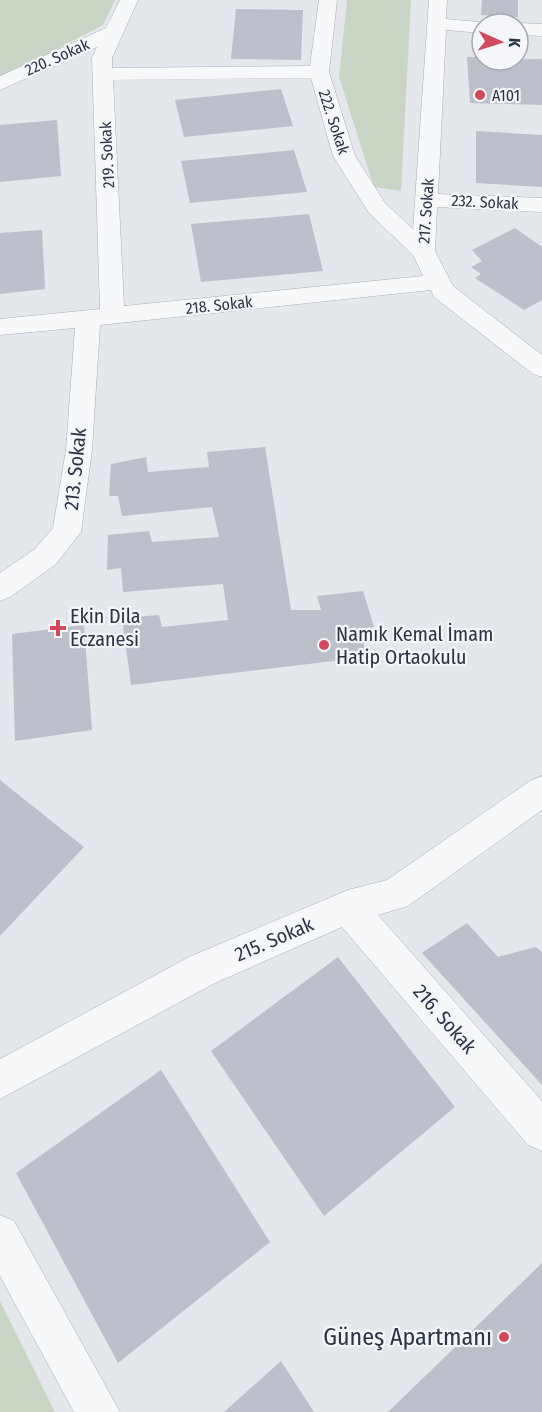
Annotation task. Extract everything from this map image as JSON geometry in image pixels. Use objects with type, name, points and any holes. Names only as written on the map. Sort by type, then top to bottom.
[{"type":"street","name":"219. Sokak","points":[[100,316],[102,58],[129,0]]},
{"type":"street","name":"222. Sokak","points":[[328,0],[319,72],[344,156],[378,208],[423,251]]},
{"type":"street","name":"217. Sokak","points":[[438,0],[428,200],[423,251],[442,291],[542,368]]},
{"type":"street","points":[[437,24],[470,26]]},
{"type":"street","name":"220. Sokak","points":[[0,84],[114,32]]},
{"type":"street","points":[[103,74],[319,72]]},
{"type":"street","name":"232. Sokak","points":[[428,200],[542,205]]},
{"type":"street","name":"218. Sokak","points":[[0,327],[437,282]]},
{"type":"street","name":"213. Sokak","points":[[0,589],[45,556],[67,532],[100,316]]},
{"type":"street","name":"215. Sokak","points":[[0,1080],[202,970],[348,907],[396,894],[542,791]]},
{"type":"street","name":"216. Sokak","points":[[348,907],[542,1131]]},
{"type":"street","points":[[0,1235],[98,1412]]},
{"type":"green space","points":[[0,0],[115,0],[103,25],[0,79]]},
{"type":"green space","points":[[347,0],[411,0],[401,191],[374,187],[339,77]]},
{"type":"green space","points":[[0,1301],[55,1412],[0,1412]]},
{"type":"building","points":[[482,0],[518,0],[518,12],[481,12]]},
{"type":"building","points":[[236,9],[303,10],[301,60],[231,59]]},
{"type":"building","points":[[467,57],[470,57],[470,72],[530,72],[530,59],[542,59],[542,105],[470,103]]},
{"type":"building","points":[[281,89],[293,126],[184,137],[175,100]]},
{"type":"building","points":[[57,120],[61,176],[0,182],[0,125]]},
{"type":"building","points":[[476,131],[542,135],[542,187],[476,183]]},
{"type":"building","points":[[294,150],[307,192],[190,203],[181,161]]},
{"type":"building","points":[[309,214],[323,271],[201,282],[191,224]]},
{"type":"building","points":[[515,228],[542,247],[542,300],[524,310],[475,278],[481,274],[471,267],[482,261],[472,250]]},
{"type":"building","points":[[42,230],[45,289],[0,294],[0,233]]},
{"type":"building","points":[[265,447],[291,610],[321,610],[317,596],[363,591],[374,627],[360,629],[367,657],[131,685],[122,618],[159,615],[162,627],[228,620],[223,584],[123,592],[121,568],[107,570],[108,535],[149,531],[152,542],[219,537],[212,507],[122,516],[118,496],[109,496],[111,464],[146,457],[148,472],[209,467],[207,452]]},
{"type":"building","points":[[84,625],[92,730],[15,741],[12,634]]},
{"type":"building","points":[[0,780],[84,847],[0,936]]},
{"type":"building","points":[[467,923],[498,957],[536,947],[542,952],[542,1085],[422,953]]},
{"type":"building","points":[[338,957],[455,1107],[324,1216],[211,1051]]},
{"type":"building","points":[[161,1070],[270,1242],[118,1363],[16,1173]]},
{"type":"building","name":"Güneş Apartmanı","points":[[542,1263],[542,1412],[388,1412]]},
{"type":"building","points":[[281,1361],[314,1412],[224,1412]]},
{"type":"place","name":"A101","points":[[480,95]]},
{"type":"place","name":"Ekin Dila Eczanesi","points":[[58,628]]},
{"type":"place","name":"Namık Kemal İmam Hatip Ortaokulu","points":[[324,645]]},
{"type":"place","name":"Güneş Apartmanı","points":[[504,1337]]}]
